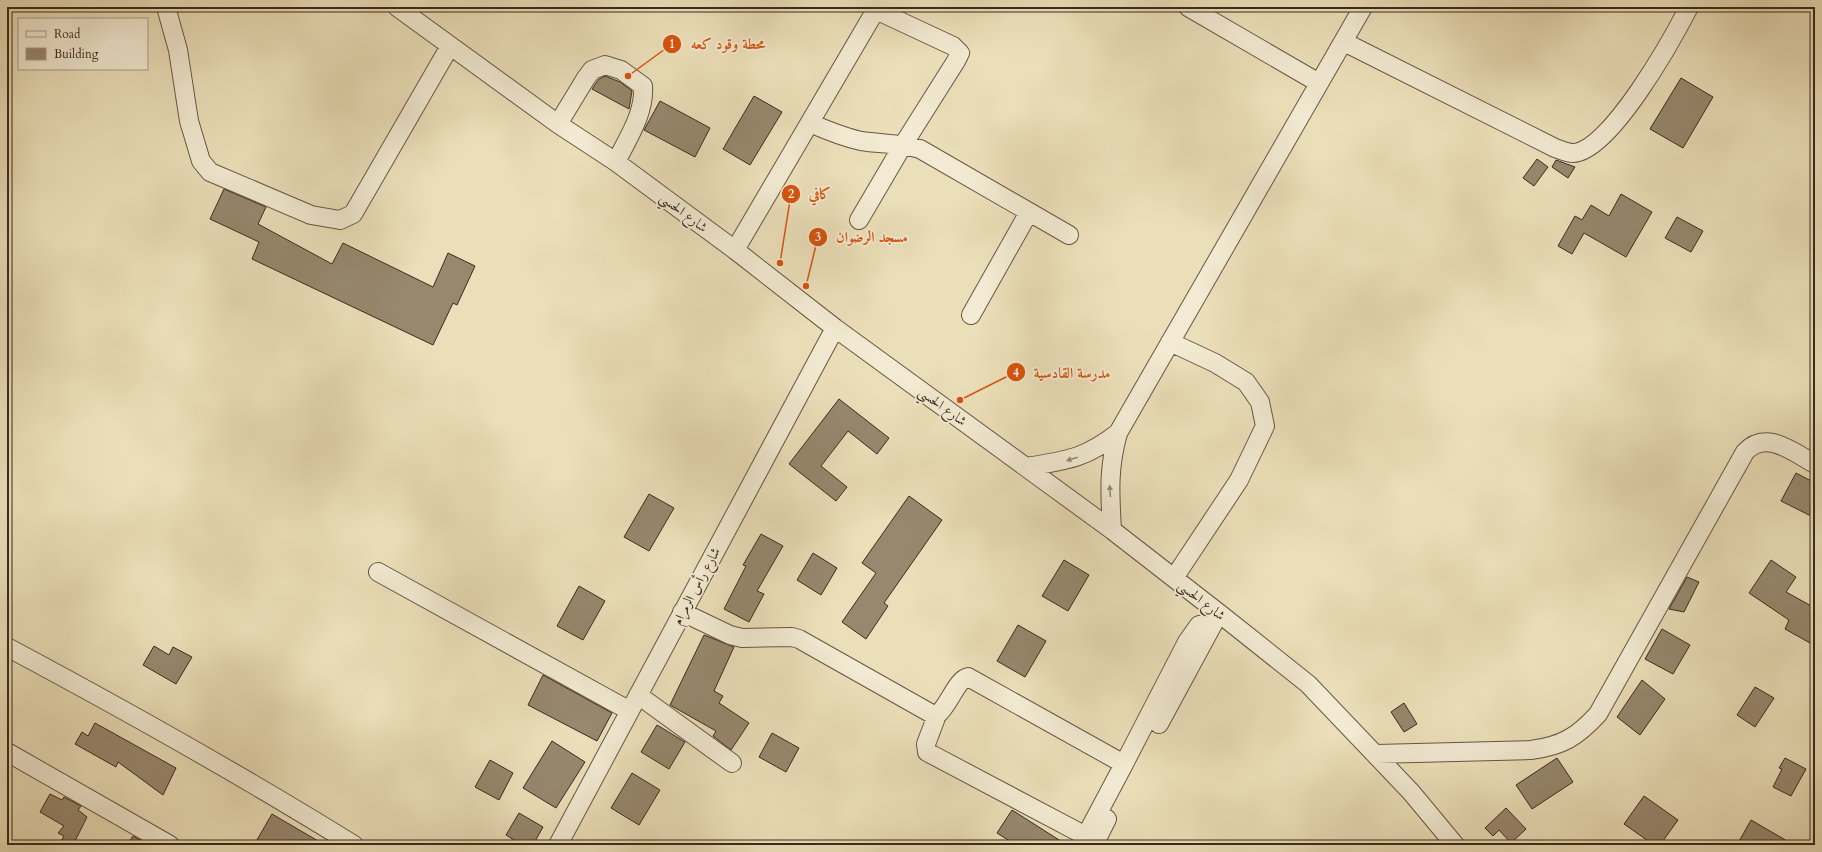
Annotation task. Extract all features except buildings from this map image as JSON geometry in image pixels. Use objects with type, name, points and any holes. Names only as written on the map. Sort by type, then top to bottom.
[{"type":"street","points":[[166,7],[178,50],[189,121],[201,161],[210,172],[311,215],[340,220],[353,214],[450,46]]},
{"type":"street","name":"شارع الحسي","points":[[397,7],[558,124],[616,162],[735,250],[835,328],[1112,530],[1174,578],[1217,618],[1308,684],[1376,754],[1454,845]]},
{"type":"street","points":[[1188,7],[1320,83]]},
{"type":"street","points":[[1112,530],[1109,479],[1112,455],[1118,433],[1363,7]]},
{"type":"street","points":[[1344,42],[1555,148],[1574,153],[1598,142],[1643,86],[1671,42],[1689,7]]},
{"type":"street","points":[[735,250],[874,13],[878,10],[954,46],[960,53],[956,62],[903,145],[859,220]]},
{"type":"street","points":[[558,124],[592,70],[605,65],[621,70],[643,86],[644,96],[639,117],[616,162]]},
{"type":"street","points":[[810,123],[834,133],[860,141],[903,145],[920,149],[1068,235]]},
{"type":"street","points":[[970,315],[1029,212]]},
{"type":"street","name":"شارع رأس الرمرام","points":[[558,845],[835,328]]},
{"type":"street","points":[[1170,342],[1215,363],[1246,382],[1260,402],[1265,426],[1239,480],[1174,578]]},
{"type":"street","points":[[1027,467],[1067,461],[1086,455],[1118,433]]},
{"type":"street","points":[[1376,754],[1531,750],[1550,747],[1569,740],[1585,729],[1598,714],[1745,452],[1750,447],[1762,442],[1775,442],[1815,464]]},
{"type":"street","points":[[378,572],[634,703],[732,763]]},
{"type":"street","points":[[682,612],[730,635],[742,638],[799,638],[932,714],[937,715]]},
{"type":"street","points":[[1124,764],[968,677],[962,680],[942,711],[937,715],[926,744],[928,752],[941,760],[1082,834],[1089,830],[1107,808],[1217,618]]},
{"type":"street","points":[[1094,845],[1124,764],[1187,642],[1199,625],[1217,618]]},
{"type":"street","points":[[7,647],[117,706],[256,785],[354,845]]},
{"type":"street","points":[[7,752],[170,845]]},
{"type":"place","name":"محطة وقود كعه","points":[[628,76]]},
{"type":"place","name":"كافي","points":[[780,263]]},
{"type":"place","name":"مسجد الرضوان","points":[[806,286]]},
{"type":"place","name":"مدرسة القادسية","points":[[960,400]]}]
